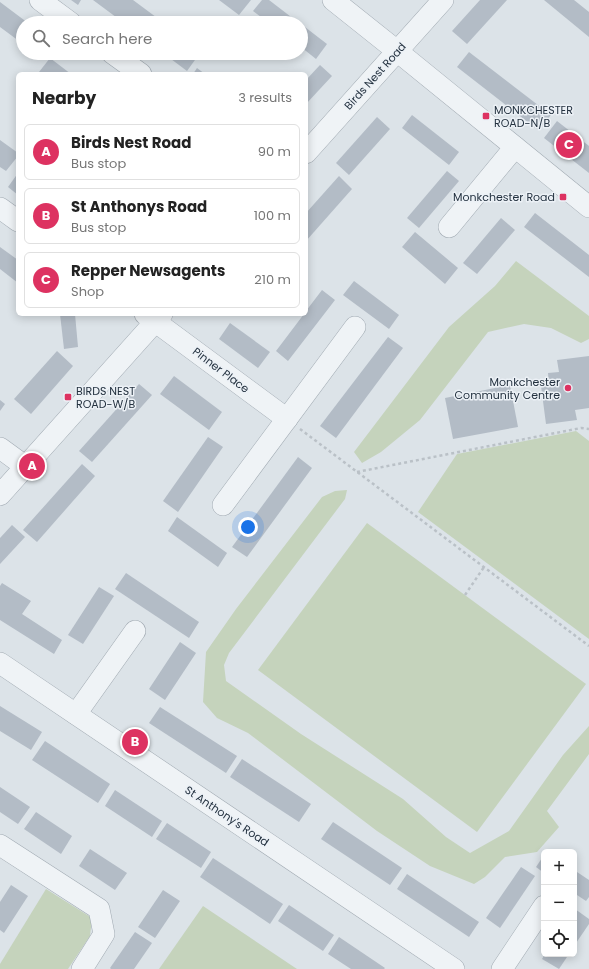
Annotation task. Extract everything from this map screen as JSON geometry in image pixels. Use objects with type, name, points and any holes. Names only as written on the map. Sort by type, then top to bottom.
[{"type":"street","points":[[40,0],[62,16]]},
{"type":"street","points":[[333,0],[589,207]]},
{"type":"street","name":"Birds Nest Road","points":[[308,151],[443,0]]},
{"type":"street","points":[[122,60],[138,72]]},
{"type":"street","points":[[449,227],[515,147]]},
{"type":"street","points":[[0,208],[16,220]]},
{"type":"street","points":[[0,495],[26,467],[154,316]]},
{"type":"street","name":"Pinner Place","points":[[154,316],[287,419]]},
{"type":"street","points":[[223,505],[355,327]]},
{"type":"street","points":[[0,448],[26,467]]},
{"type":"street","points":[[76,714],[134,631]]},
{"type":"street","name":"St Anthony's Road","points":[[0,663],[454,969]]},
{"type":"street","points":[[0,845],[99,909],[104,934],[82,969]]},
{"type":"street","points":[[502,969],[541,910]]},
{"type":"path","points":[[287,419],[589,646]]},
{"type":"path","points":[[357,472],[581,428],[589,429]]},
{"type":"path","points":[[465,595],[484,567]]},
{"type":"green space","points":[[516,261],[589,316],[589,339],[581,343],[551,328],[524,324],[488,332],[420,420],[381,452],[362,463],[354,452],[449,327],[495,286]]},
{"type":"green space","points":[[576,431],[589,441],[589,639],[418,512],[457,454]]},
{"type":"green space","points":[[347,490],[345,499],[229,653],[224,665],[226,681],[301,734],[403,799],[446,837],[470,853],[509,831],[563,755],[589,726],[589,754],[547,811],[559,827],[537,852],[505,857],[485,877],[474,884],[430,866],[377,831],[248,733],[217,718],[203,702],[206,652],[236,609],[322,497],[335,491]]},
{"type":"green space","points":[[367,523],[586,684],[477,832],[258,670]]},
{"type":"green space","points":[[46,889],[92,918],[90,936],[68,969],[0,969],[0,964]]},
{"type":"green space","points":[[203,906],[297,969],[159,969]]},
{"type":"building","points":[[71,0],[81,0],[78,5]]},
{"type":"building","points":[[93,0],[133,0],[155,16],[115,16]]},
{"type":"building","points":[[219,0],[251,0],[239,15]]},
{"type":"building","points":[[262,0],[269,0],[290,16],[260,16],[253,11]]},
{"type":"building","points":[[480,0],[507,0],[467,44],[452,31]]},
{"type":"building","points":[[544,0],[574,0],[589,12],[589,37]]},
{"type":"building","points":[[0,2],[19,16],[16,16],[16,39],[0,27]]},
{"type":"building","points":[[308,29],[327,44],[316,59],[308,53]]},
{"type":"building","points":[[469,52],[551,115],[538,130],[457,67]]},
{"type":"building","points":[[48,60],[53,60],[68,72],[39,72]]},
{"type":"building","points":[[172,60],[195,60],[187,71]]},
{"type":"building","points":[[320,65],[332,76],[308,102],[308,78]]},
{"type":"building","points":[[197,68],[202,72],[194,72]]},
{"type":"building","points":[[412,115],[459,152],[449,165],[402,128]]},
{"type":"building","points":[[377,117],[390,129],[349,175],[336,163]]},
{"type":"building","points":[[557,121],[589,146],[589,173],[544,138]]},
{"type":"building","points":[[0,140],[16,152],[16,158],[6,171],[0,167]]},
{"type":"building","points":[[447,171],[459,181],[419,228],[407,218]]},
{"type":"building","points":[[16,176],[16,193],[8,187]]},
{"type":"building","points":[[339,176],[352,189],[308,239],[308,211]]},
{"type":"building","points":[[535,213],[589,255],[589,277],[524,227]]},
{"type":"building","points":[[501,218],[515,230],[477,274],[463,263]]},
{"type":"building","points":[[415,232],[458,268],[445,284],[402,247]]},
{"type":"building","points":[[0,247],[16,259],[16,281],[0,269]]},
{"type":"building","points":[[354,281],[399,315],[389,329],[343,295]]},
{"type":"building","points":[[322,290],[335,300],[288,361],[276,351],[302,316],[308,316],[308,308]]},
{"type":"building","points":[[60,316],[75,316],[78,347],[64,349]]},
{"type":"building","points":[[230,323],[270,352],[258,368],[219,339]]},
{"type":"building","points":[[388,337],[403,348],[336,438],[320,426]]},
{"type":"building","points":[[57,351],[73,366],[31,414],[14,399]]},
{"type":"building","points":[[589,356],[589,408],[575,410],[577,420],[546,424],[541,386],[549,385],[548,373],[559,372],[557,360]]},
{"type":"building","points":[[174,376],[222,412],[209,430],[160,394]]},
{"type":"building","points":[[139,384],[152,395],[92,462],[79,451]]},
{"type":"building","points":[[510,385],[518,427],[453,439],[445,398]]},
{"type":"building","points":[[0,400],[5,404],[0,411]]},
{"type":"building","points":[[208,437],[223,447],[178,512],[163,501]]},
{"type":"building","points":[[298,457],[312,468],[247,557],[232,547]]},
{"type":"building","points":[[82,464],[95,476],[37,542],[23,530]]},
{"type":"building","points":[[177,517],[227,553],[218,567],[168,531]]},
{"type":"building","points":[[12,525],[25,537],[0,564],[0,538]]},
{"type":"building","points":[[126,573],[199,622],[189,638],[115,589]]},
{"type":"building","points":[[2,583],[31,601],[22,614],[62,640],[54,654],[0,620],[0,586]]},
{"type":"building","points":[[99,587],[114,596],[83,644],[68,635]]},
{"type":"building","points":[[180,642],[196,653],[165,700],[149,689]]},
{"type":"building","points":[[0,706],[42,732],[31,750],[0,731]]},
{"type":"building","points":[[160,707],[237,756],[226,773],[149,723]]},
{"type":"building","points":[[45,741],[110,784],[98,803],[32,760]]},
{"type":"building","points":[[242,759],[311,804],[299,822],[230,777]]},
{"type":"building","points":[[0,787],[30,807],[18,824],[0,812]]},
{"type":"building","points":[[115,790],[162,821],[152,837],[105,806]]},
{"type":"building","points":[[36,812],[72,836],[61,854],[24,829]]},
{"type":"building","points":[[333,822],[402,868],[390,885],[321,839]]},
{"type":"building","points":[[167,823],[211,852],[201,868],[156,839]]},
{"type":"building","points":[[90,849],[127,873],[115,890],[79,866]]},
{"type":"building","points":[[213,858],[283,904],[270,924],[200,877]]},
{"type":"building","points":[[541,860],[541,871],[536,867]]},
{"type":"building","points":[[521,867],[535,876],[500,928],[486,918]]},
{"type":"building","points":[[577,872],[589,880],[589,897],[586,901],[577,895]]},
{"type":"building","points":[[407,874],[479,922],[469,937],[397,889]]},
{"type":"building","points":[[11,885],[28,896],[4,933],[0,930],[0,902]]},
{"type":"building","points":[[163,890],[180,901],[155,938],[138,927]]},
{"type":"building","points":[[289,905],[334,935],[323,951],[278,921]]},
{"type":"building","points":[[577,910],[589,919],[589,924],[577,942]]},
{"type":"building","points":[[135,932],[152,943],[134,969],[111,969],[110,968]]},
{"type":"building","points":[[339,937],[385,968],[351,969],[328,954]]},
{"type":"building","points":[[543,957],[567,957],[559,969],[542,959]]},
{"type":"place","name":"MONKCHESTER ROAD-N/B","points":[[486,116]]},
{"type":"place","name":"Repper Newsagents","points":[[569,145]]},
{"type":"place","name":"Monkchester Road","points":[[563,197]]},
{"type":"place","name":"Monkchester Community Centre","points":[[568,388]]},
{"type":"place","name":"BIRDS NEST ROAD-W/B","points":[[68,397]]},
{"type":"place","name":"Birds Nest Road","points":[[32,466]]},
{"type":"place","name":"St Anthonys Road","points":[[135,742]]}]
